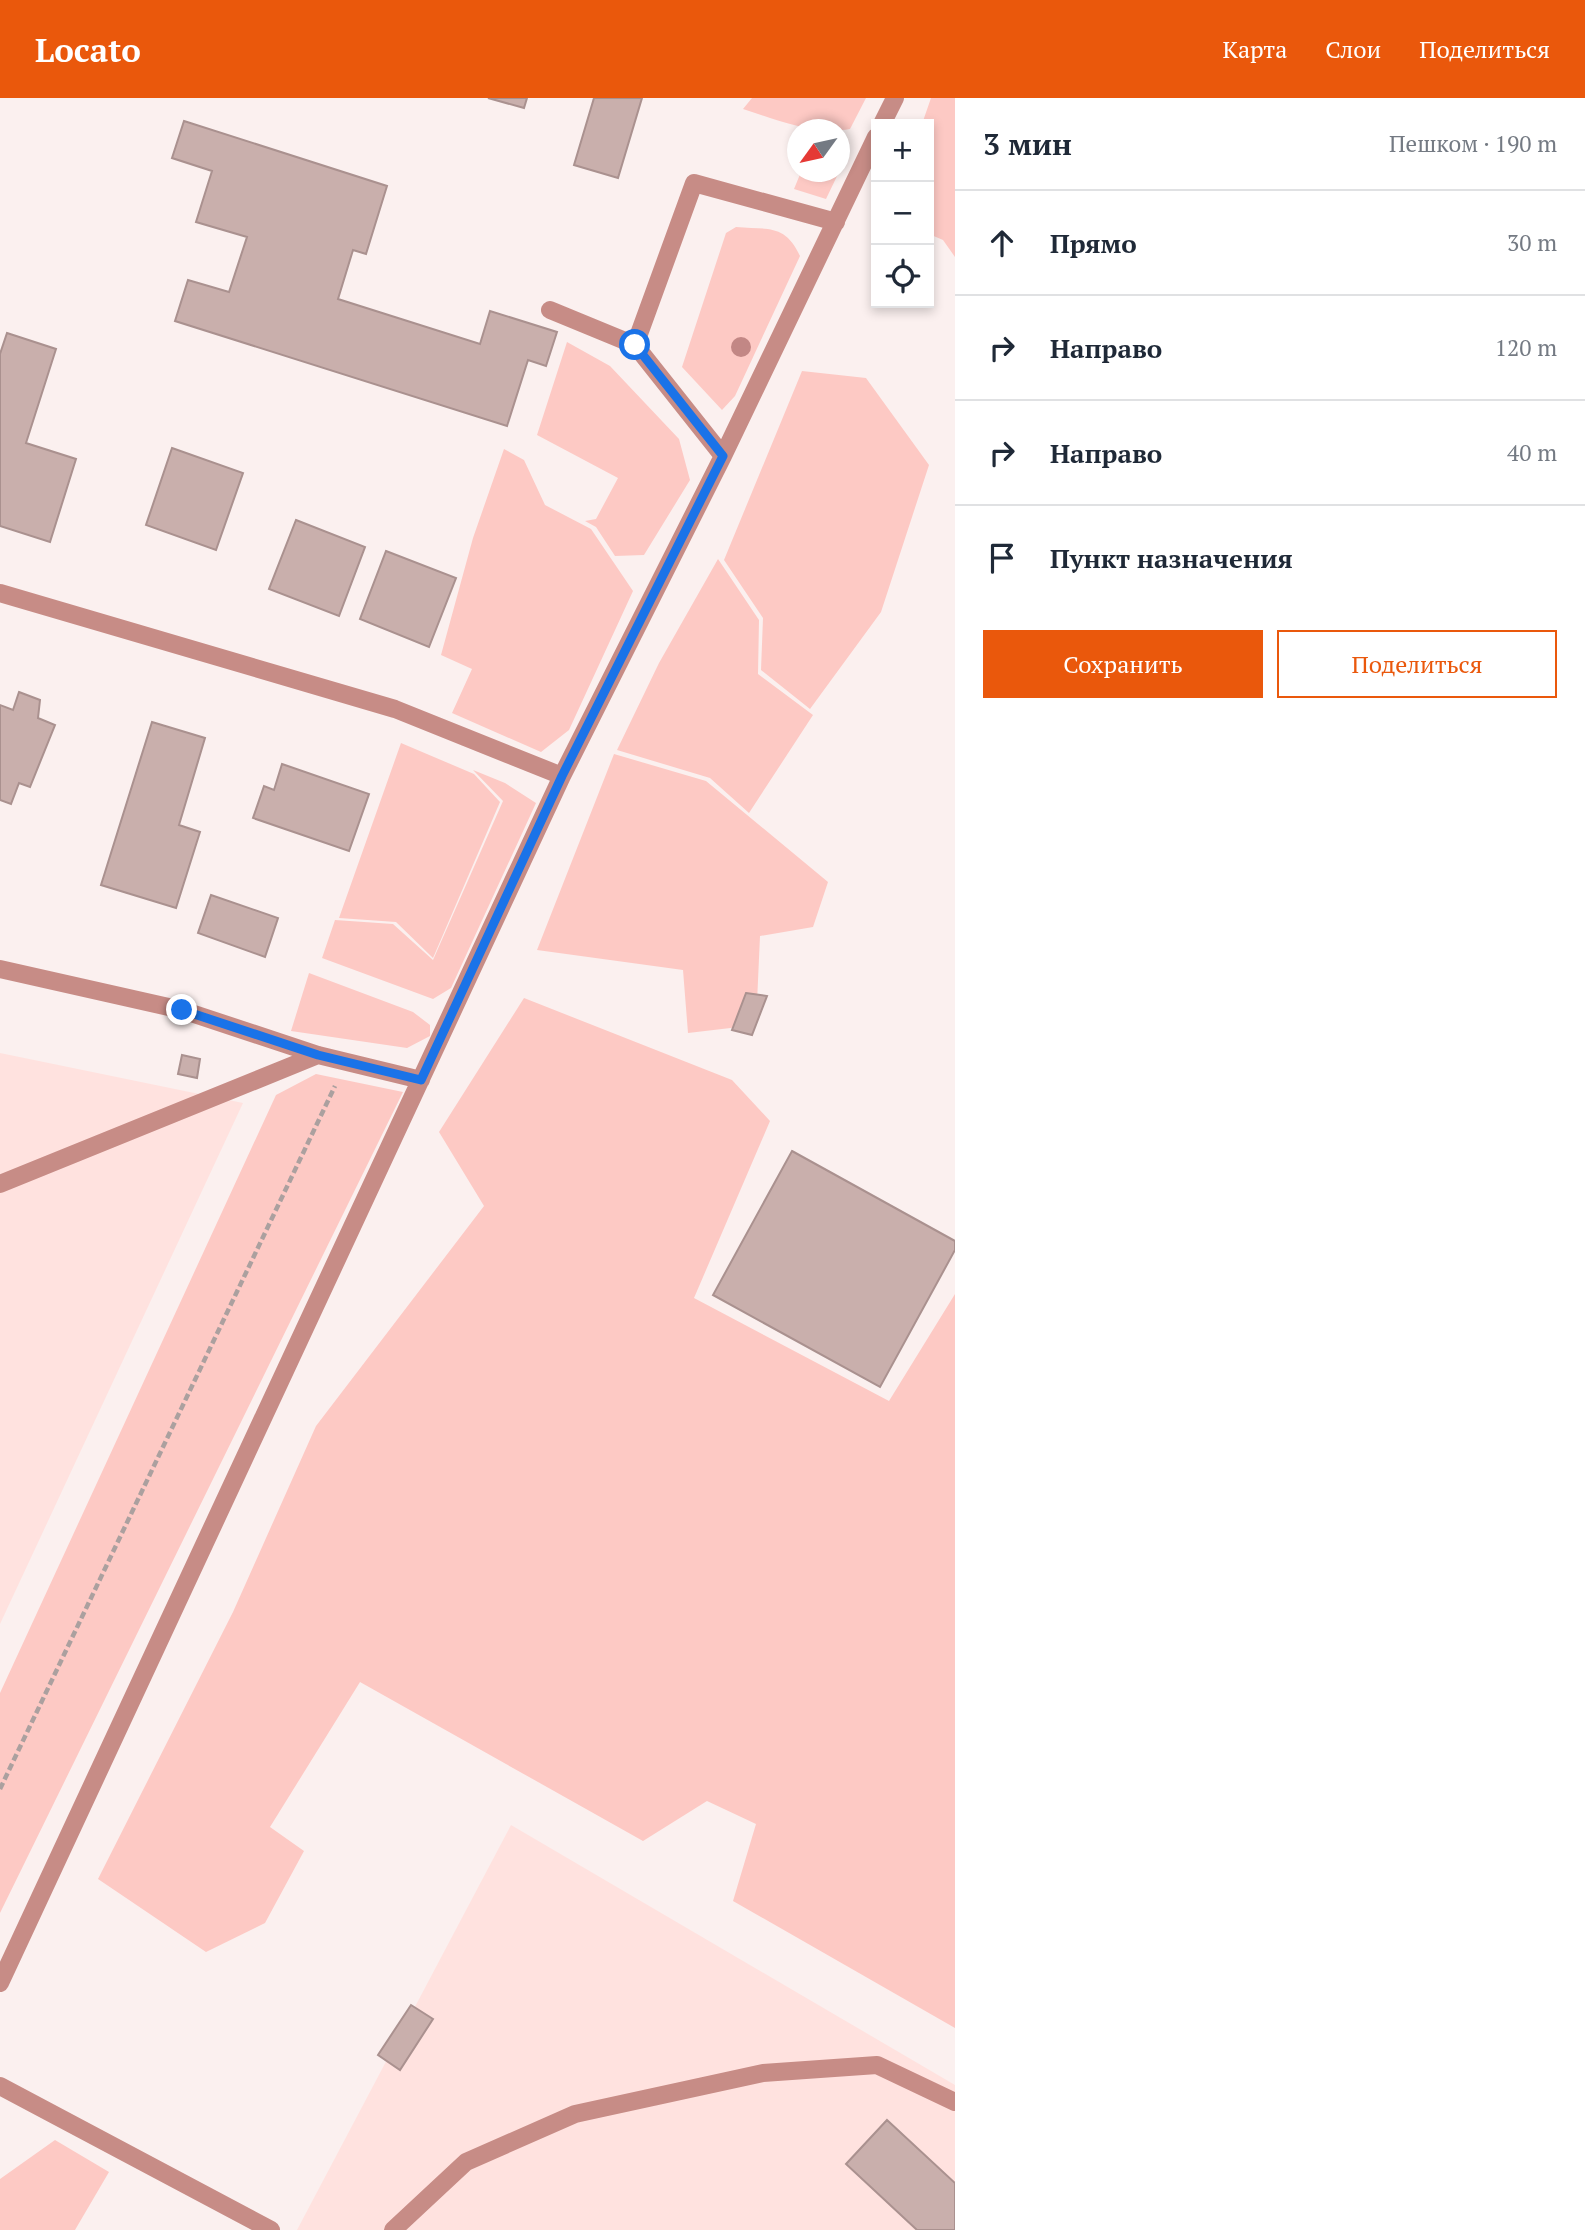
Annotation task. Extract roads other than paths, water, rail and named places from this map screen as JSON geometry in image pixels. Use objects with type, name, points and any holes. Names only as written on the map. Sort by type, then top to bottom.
[{"type":"street","points":[[884,119],[895,98]]},
{"type":"street","points":[[0,1983],[562,776],[723,456],[871,148]]},
{"type":"street","points":[[635,345],[694,183],[836,222]]},
{"type":"street","points":[[550,310],[635,345],[723,456]]},
{"type":"street","points":[[0,593],[396,709],[562,776]]},
{"type":"street","points":[[0,969],[182,1010],[318,1055],[421,1080]]},
{"type":"street","points":[[0,1184],[318,1055]]},
{"type":"street","points":[[393,2230],[466,2162],[575,2114],[763,2073],[877,2065],[955,2102]]},
{"type":"street","points":[[0,2086],[271,2230]]}]
